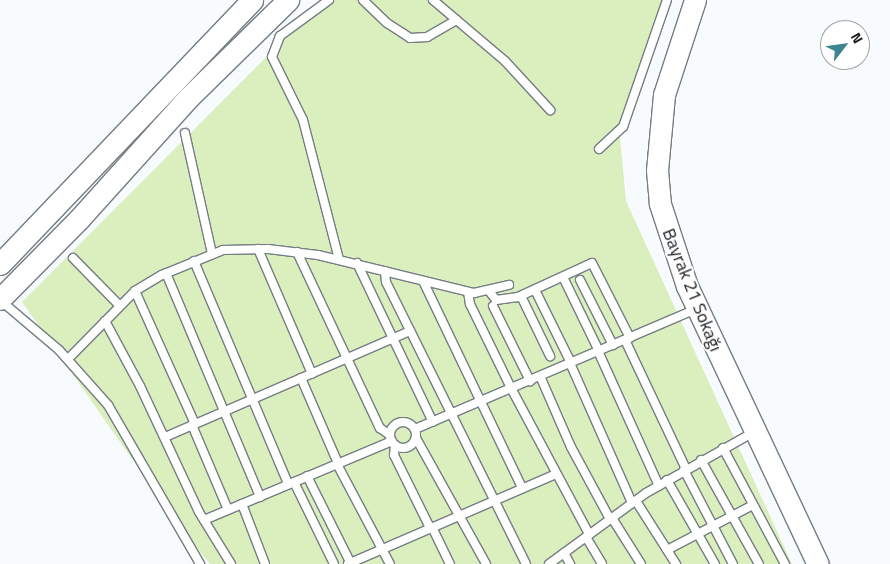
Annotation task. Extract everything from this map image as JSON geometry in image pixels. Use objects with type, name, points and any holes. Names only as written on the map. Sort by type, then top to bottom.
[{"type":"main road","points":[[0,264],[252,0]]},
{"type":"main road","points":[[0,300],[80,218],[189,97],[288,0]]},
{"type":"main road","name":"Bayrak 21 Sokağı","points":[[695,0],[664,95],[657,170],[660,204],[670,238],[697,309],[818,564]]},
{"type":"lane","points":[[329,0],[280,36],[272,57],[302,120],[339,259]]},
{"type":"lane","points":[[363,0],[387,23],[410,38],[426,37],[457,20]]},
{"type":"lane","points":[[433,0],[522,77],[550,110]]},
{"type":"lane","points":[[599,149],[623,126],[667,0]]},
{"type":"lane","points":[[185,133],[212,254]]},
{"type":"lane","points":[[68,359],[119,305],[135,291],[166,273],[212,254],[233,249],[297,252],[339,259],[424,283],[468,292],[490,292],[509,285]]},
{"type":"lane","points":[[258,249],[312,374]]},
{"type":"lane","points":[[297,252],[380,428],[392,440],[406,447],[416,438]]},
{"type":"lane","points":[[73,258],[119,305]]},
{"type":"lane","points":[[194,261],[252,399],[291,483],[334,564]]},
{"type":"lane","points":[[357,263],[432,422]]},
{"type":"lane","points":[[490,292],[500,300],[521,296],[563,277],[581,266],[595,265],[685,469],[733,564]]},
{"type":"lane","points":[[385,271],[386,282],[526,564]]},
{"type":"lane","points":[[166,273],[260,496]]},
{"type":"lane","points":[[563,277],[599,351],[659,486]]},
{"type":"lane","points":[[580,280],[613,345]]},
{"type":"lane","points":[[424,283],[522,488]]},
{"type":"lane","points":[[535,290],[634,502],[676,564]]},
{"type":"lane","points":[[135,291],[228,510]]},
{"type":"lane","points":[[468,292],[470,304],[511,388],[602,564]]},
{"type":"lane","points":[[521,296],[550,356]]},
{"type":"lane","points":[[0,300],[68,359],[120,422],[200,564]]},
{"type":"lane","points":[[493,306],[530,380]]},
{"type":"lane","points":[[415,429],[697,309]]},
{"type":"lane","points":[[105,321],[165,437],[204,520],[231,564]]},
{"type":"lane","points":[[165,437],[410,331]]},
{"type":"lane","points":[[540,376],[571,447],[611,518],[641,564]]},
{"type":"lane","points":[[301,378],[338,464],[390,564]]},
{"type":"lane","points":[[450,564],[394,455],[392,440],[399,422],[408,422],[415,429],[416,438],[486,564]]},
{"type":"lane","points":[[550,564],[611,518],[667,480],[754,432]]},
{"type":"lane","points":[[204,520],[392,440]]},
{"type":"lane","points":[[722,448],[785,564]]},
{"type":"lane","points":[[701,460],[759,564]]},
{"type":"lane","points":[[307,476],[350,564],[556,474]]},
{"type":"lane","points":[[667,480],[715,564]]},
{"type":"lane","points":[[242,504],[265,564]]},
{"type":"lane","points":[[667,550],[753,505]]},
{"type":"lane","points":[[564,553],[570,564]]},
{"type":"green space","points":[[323,0],[664,0],[619,127],[626,201],[792,564],[210,564],[181,529],[22,302]]}]
